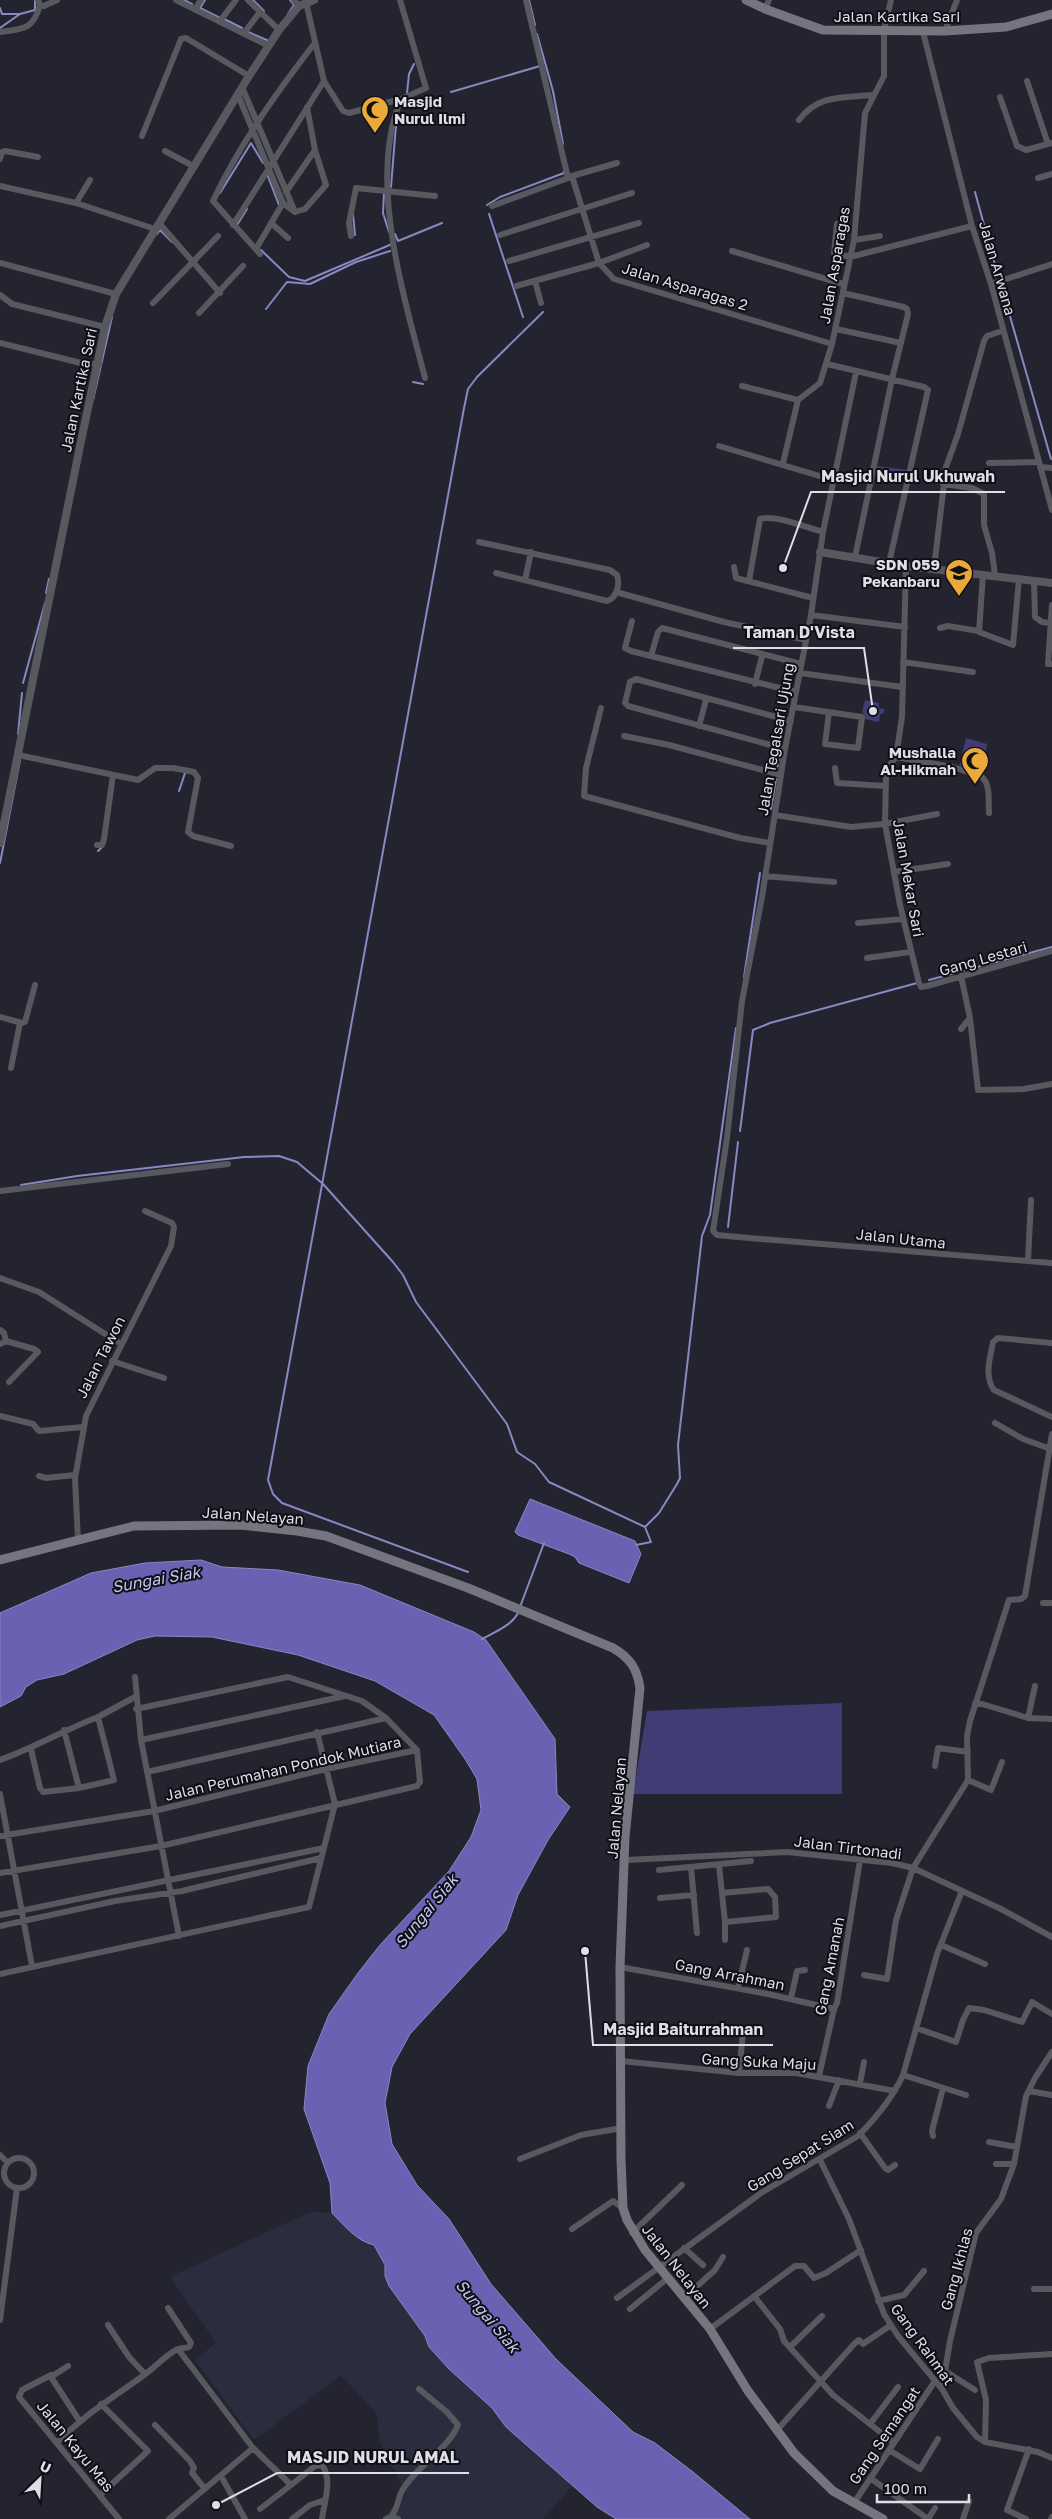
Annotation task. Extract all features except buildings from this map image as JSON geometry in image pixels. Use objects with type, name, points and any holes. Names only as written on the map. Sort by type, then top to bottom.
[{"type":"main road","name":"Jalan Kartika Sari","points":[[746,0],[823,30],[945,32],[1006,27],[1052,14]]},
{"type":"main road","name":"Jalan Nelayan","points":[[0,1560],[147,1524],[241,1525],[297,1530],[326,1536],[516,1608],[613,1648],[623,1654],[636,1670],[640,1688],[639,1718],[625,1838],[626,1860],[620,1967],[623,2208],[632,2233],[710,2329],[748,2391],[794,2453],[823,2483],[883,2519]]},
{"type":"street","points":[[39,2],[44,6],[57,0]]},
{"type":"street","points":[[176,0],[268,46]]},
{"type":"street","points":[[195,9],[201,0]]},
{"type":"street","points":[[220,21],[236,0]]},
{"type":"street","points":[[248,0],[279,30]]},
{"type":"street","points":[[303,2],[324,81],[346,113],[401,99],[426,88],[400,0]]},
{"type":"street","name":"Jalan Asparagas 2","points":[[526,0],[570,177],[583,209],[599,264],[604,270],[614,278],[832,344]]},
{"type":"street","points":[[765,9],[769,0]]},
{"type":"street","name":"Jalan Asparagas","points":[[798,400],[820,383],[829,365],[832,344],[838,330],[846,294],[843,284],[854,240],[865,113],[884,76],[884,30],[891,0]]},
{"type":"street","points":[[945,32],[956,0]]},
{"type":"street","points":[[0,32],[25,28],[31,24],[37,16],[39,2]]},
{"type":"street","name":"Jalan Kartika Sari","points":[[0,843],[106,327],[116,294],[268,46],[303,2]]},
{"type":"street","points":[[244,33],[260,12]]},
{"type":"street","name":"Jalan Arwana","points":[[923,32],[972,226],[991,284],[1002,331],[1052,510]]},
{"type":"street","points":[[142,136],[181,39],[186,38],[249,76]]},
{"type":"street","points":[[283,203],[271,223],[258,252],[213,201],[253,130],[286,80],[314,44]]},
{"type":"street","points":[[234,225],[324,81]]},
{"type":"street","points":[[1000,97],[1017,146],[1026,150],[1050,144],[1027,81]]},
{"type":"street","points":[[242,87],[259,122],[295,212]]},
{"type":"street","points":[[238,95],[279,195],[283,203],[295,212]]},
{"type":"street","points":[[800,120],[807,110],[822,100],[873,95]]},
{"type":"street","points":[[401,99],[394,116],[387,192],[394,246],[425,378]]},
{"type":"street","points":[[295,212],[305,209],[325,187],[315,150],[307,107]]},
{"type":"street","points":[[279,195],[287,192],[315,150]]},
{"type":"street","points":[[0,159],[2,152],[5,151],[38,157]]},
{"type":"street","points":[[165,151],[193,166]]},
{"type":"street","points":[[492,206],[570,177],[617,163]]},
{"type":"street","points":[[1038,178],[1052,174]]},
{"type":"street","points":[[76,203],[90,180]]},
{"type":"street","points":[[0,186],[76,203],[157,226],[220,293]]},
{"type":"street","points":[[351,236],[349,223],[355,189],[435,196]]},
{"type":"street","points":[[500,235],[632,193]]},
{"type":"street","points":[[271,223],[288,238]]},
{"type":"street","points":[[508,261],[639,223]]},
{"type":"street","points":[[837,224],[834,253],[850,257],[972,226]]},
{"type":"street","points":[[153,302],[218,236]]},
{"type":"street","points":[[854,240],[880,236]]},
{"type":"street","points":[[516,286],[599,264],[647,245]]},
{"type":"street","points":[[732,251],[843,284]]},
{"type":"street","points":[[0,263],[116,294]]},
{"type":"street","points":[[991,284],[1052,264]]},
{"type":"street","points":[[199,313],[220,293],[243,266]]},
{"type":"street","points":[[535,281],[541,303]]},
{"type":"street","name":"Jalan Asparagas","points":[[846,294],[906,308],[908,314],[892,379],[856,557]]},
{"type":"street","points":[[0,295],[12,304],[106,327]]},
{"type":"street","name":"Jalan Asparagas","points":[[838,330],[901,343]]},
{"type":"street","points":[[934,568],[946,467],[958,434],[984,341],[987,336],[1002,331]]},
{"type":"street","points":[[0,343],[72,361],[99,364]]},
{"type":"street","points":[[829,365],[926,388],[929,395],[889,563]]},
{"type":"street","name":"Jalan Tegalsari Ujung","points":[[765,876],[785,749],[811,614],[823,532],[856,372]]},
{"type":"street","points":[[742,386],[798,400],[783,463]]},
{"type":"street","points":[[719,446],[783,463],[833,480]]},
{"type":"street","points":[[989,463],[1039,465],[1052,468]]},
{"type":"street","points":[[943,484],[972,488],[984,494],[984,525],[992,553],[994,576]]},
{"type":"street","points":[[749,581],[760,519],[765,517],[781,520],[823,532]]},
{"type":"street","points":[[479,542],[613,572],[618,578],[616,592],[612,599],[607,601],[496,573]]},
{"type":"street","points":[[525,580],[530,552]]},
{"type":"street","points":[[820,552],[906,566],[1052,584]]},
{"type":"street","name":"Jalan Mekar Sari","points":[[906,566],[902,716],[896,756],[889,766],[886,786],[885,824],[910,952],[921,988]]},
{"type":"street","points":[[734,567],[736,578],[813,598]]},
{"type":"street","points":[[979,631],[983,574]]},
{"type":"street","points":[[940,628],[948,626],[979,631],[980,634],[1015,645],[1019,579]]},
{"type":"street","points":[[1034,581],[1036,617],[1042,622],[1049,623]]},
{"type":"street","points":[[616,592],[724,622],[806,640]]},
{"type":"street","points":[[1052,605],[1049,623],[1048,664],[1052,664]]},
{"type":"street","points":[[811,614],[905,627]]},
{"type":"street","points":[[632,621],[625,648],[754,684],[796,692]]},
{"type":"street","points":[[651,656],[659,630],[662,628],[762,656],[801,664]]},
{"type":"street","points":[[754,684],[762,656]]},
{"type":"street","points":[[903,662],[973,672]]},
{"type":"street","points":[[800,674],[902,687]]},
{"type":"street","points":[[785,749],[626,705],[630,682],[636,679],[706,700],[791,721]]},
{"type":"street","points":[[699,726],[706,700]]},
{"type":"street","points":[[794,706],[862,717],[858,748],[825,744],[829,712]]},
{"type":"street","points":[[601,708],[586,768],[584,796],[740,838],[770,843]]},
{"type":"street","points":[[624,736],[669,745],[781,775]]},
{"type":"street","points":[[18,755],[138,780],[155,768],[180,769],[194,772],[198,778],[188,832],[193,836],[232,846]]},
{"type":"street","points":[[896,756],[953,767],[982,777],[988,789],[989,813]]},
{"type":"street","points":[[836,768],[837,783],[886,786]]},
{"type":"street","points":[[97,845],[102,845],[104,840],[113,775]]},
{"type":"street","points":[[775,815],[851,827],[885,824],[937,814]]},
{"type":"street","points":[[894,872],[948,864]]},
{"type":"street","points":[[765,876],[834,882]]},
{"type":"street","name":"Jalan Utama","points":[[765,876],[742,1001],[727,1138],[713,1231],[717,1235],[748,1238],[1052,1262]]},
{"type":"street","points":[[858,923],[903,920]]},
{"type":"street","name":"Gang Lestari","points":[[921,988],[1052,951]]},
{"type":"street","points":[[867,958],[910,952]]},
{"type":"street","points":[[961,976],[970,1018],[978,1090],[1024,1090],[1052,1084]]},
{"type":"street","points":[[0,1017],[20,1023],[25,1022],[35,985]]},
{"type":"street","points":[[960,1029],[970,1018]]},
{"type":"street","points":[[11,1068],[20,1023]]},
{"type":"street","points":[[0,1191],[228,1164]]},
{"type":"street","points":[[1028,1261],[1031,1200]]},
{"type":"street","name":"Jalan Tawon","points":[[78,1540],[75,1475],[83,1427],[90,1405],[165,1259],[173,1236],[172,1223],[145,1211]]},
{"type":"street","points":[[0,1278],[39,1292],[121,1344]]},
{"type":"street","points":[[0,1330],[4,1333],[3,1342],[34,1349],[38,1352],[9,1382]]},
{"type":"street","points":[[1052,1343],[998,1338],[993,1342],[988,1366],[988,1377],[994,1390],[1052,1417]]},
{"type":"street","points":[[112,1361],[164,1378]]},
{"type":"street","points":[[0,1416],[33,1424],[39,1431],[83,1427]]},
{"type":"street","points":[[994,1423],[1023,1439],[1048,1448]]},
{"type":"street","points":[[864,1974],[887,1979],[896,1920],[913,1868],[968,1780],[967,1736],[975,1704],[1009,1600],[1021,1599],[1025,1596],[1049,1464],[1048,1448],[1052,1434]]},
{"type":"street","points":[[39,1476],[46,1478],[75,1475]]},
{"type":"street","points":[[1043,1603],[1052,1603]]},
{"type":"street","points":[[135,1677],[136,1709],[146,1772],[179,1936]]},
{"type":"street","points":[[0,1873],[161,1846],[417,1786],[420,1782],[416,1750],[386,1718],[372,1707],[346,1695],[288,1677],[136,1709]]},
{"type":"street","points":[[1028,1718],[1035,1686]]},
{"type":"street","points":[[141,1740],[346,1695]]},
{"type":"street","points":[[0,1760],[32,1749],[64,1730],[98,1716],[135,1697]]},
{"type":"street","points":[[975,1704],[982,1704],[1028,1718],[1052,1719]]},
{"type":"street","points":[[32,1749],[40,1788],[43,1792],[79,1788],[114,1780],[98,1716]]},
{"type":"street","name":"Jalan Perumahan Pondok Mutiara","points":[[146,1772],[386,1718]]},
{"type":"street","points":[[64,1730],[79,1788]]},
{"type":"street","points":[[0,1974],[307,1909],[311,1903],[335,1804],[317,1732]]},
{"type":"street","points":[[936,1766],[938,1748],[968,1752]]},
{"type":"street","name":"Jalan Perumahan Pondok Mutiara","points":[[4,1835],[154,1810],[326,1769],[416,1750]]},
{"type":"street","points":[[968,1780],[991,1790],[1002,1762]]},
{"type":"street","points":[[0,1794],[4,1835],[14,1870],[32,1966]]},
{"type":"street","points":[[0,1915],[167,1882],[324,1848]]},
{"type":"street","name":"Jalan Tirtonadi","points":[[626,1860],[711,1854],[787,1852],[913,1868],[1052,1937]]},
{"type":"street","points":[[711,1854],[716,1865],[722,1893],[726,1922],[725,1940]]},
{"type":"street","points":[[701,1855],[701,1867]]},
{"type":"street","points":[[0,1926],[115,1901],[170,1893],[321,1858]]},
{"type":"street","name":"Gang Amanah","points":[[819,2076],[837,2003],[860,1860]]},
{"type":"street","points":[[659,1870],[751,1861]]},
{"type":"street","points":[[691,1868],[697,1933]]},
{"type":"street","points":[[722,1893],[768,1889],[773,1892],[777,1905],[776,1917],[726,1922]]},
{"type":"street","name":"Gang Sepat Siam","points":[[617,2298],[761,2193],[820,2160],[860,2133],[896,2091],[941,1945],[962,1891]]},
{"type":"street","points":[[660,1898],[694,1895]]},
{"type":"street","points":[[941,1945],[985,1964]]},
{"type":"street","points":[[738,1988],[746,1950]]},
{"type":"street","name":"Gang Arrahman","points":[[620,1967],[791,1998],[834,2009]]},
{"type":"street","points":[[791,1998],[797,1971],[805,1970]]},
{"type":"street","points":[[916,2028],[956,2042],[962,2020],[969,2008],[984,2010],[1022,2022],[1032,2002],[1052,2014]]},
{"type":"street","points":[[740,2073],[743,2032]]},
{"type":"street","name":"Gang Ikhlas","points":[[942,2389],[976,2233],[998,2205],[1014,2164],[1022,2111],[1028,2091],[1052,2052]]},
{"type":"street","name":"Gang Suka Maju","points":[[621,2061],[740,2073],[787,2073],[819,2076],[896,2091]]},
{"type":"street","points":[[860,2084],[864,2062]]},
{"type":"street","points":[[902,2075],[966,2095]]},
{"type":"street","points":[[829,2106],[839,2080]]},
{"type":"street","points":[[933,2136],[934,2120],[943,2088]]},
{"type":"street","points":[[1028,2091],[1052,2095]]},
{"type":"street","points":[[520,2159],[582,2135],[622,2128]]},
{"type":"street","points":[[860,2133],[885,2168],[888,2170],[895,2165]]},
{"type":"street","points":[[989,2142],[1017,2147]]},
{"type":"street","points":[[0,2155],[8,2163]]},
{"type":"street","points":[[14,2159],[28,2161],[34,2170],[30,2184],[17,2188],[10,2185],[4,2176],[8,2163],[14,2159]]},
{"type":"street","name":"Gang Rahmat","points":[[820,2160],[861,2250],[878,2301],[891,2325],[977,2437],[985,2442]]},
{"type":"street","points":[[996,2164],[1014,2164]]},
{"type":"street","points":[[632,2233],[682,2185]]},
{"type":"street","points":[[0,2320],[2,2290],[17,2188]]},
{"type":"street","points":[[572,2229],[614,2201],[623,2208]]},
{"type":"street","points":[[684,2248],[703,2265]]},
{"type":"street","points":[[710,2329],[795,2266],[804,2266],[814,2278],[826,2273],[861,2250]]},
{"type":"street","points":[[684,2298],[716,2270],[724,2257]]},
{"type":"street","points":[[878,2301],[904,2296],[924,2271]]},
{"type":"street","points":[[630,2309],[668,2278]]},
{"type":"street","points":[[1034,2289],[1052,2289]]},
{"type":"street","points":[[754,2296],[780,2329],[781,2337],[833,2395],[894,2443]]},
{"type":"street","points":[[58,2442],[79,2420],[145,2374],[170,2353],[189,2347],[191,2343],[168,2308]]},
{"type":"street","points":[[790,2347],[822,2316]]},
{"type":"street","points":[[108,2325],[129,2358],[145,2374]]},
{"type":"street","points":[[778,2429],[856,2342],[859,2340],[863,2344],[891,2325]]},
{"type":"street","points":[[178,2349],[253,2448],[291,2485]]},
{"type":"street","points":[[1052,2354],[978,2360],[977,2364],[986,2400],[985,2442],[1029,2449],[1052,2458]]},
{"type":"street","points":[[68,2366],[51,2375],[64,2399],[79,2420]]},
{"type":"street","points":[[945,2370],[975,2390]]},
{"type":"street","name":"Jalan Kayu Mas","points":[[51,2375],[22,2390],[19,2395],[119,2519]]},
{"type":"street","name":"Gang Semangat","points":[[854,2503],[935,2381]]},
{"type":"street","points":[[870,2424],[898,2387]]},
{"type":"street","points":[[392,2518],[398,2507],[404,2487],[418,2470],[439,2450],[458,2425],[447,2412],[418,2389]]},
{"type":"street","points":[[100,2495],[148,2451],[101,2404]]},
{"type":"street","points":[[155,2425],[190,2461],[194,2468],[192,2473],[205,2490]]},
{"type":"street","points":[[889,2450],[920,2469],[938,2439]]},
{"type":"street","points":[[169,2519],[253,2448]]},
{"type":"street","points":[[1026,2519],[1007,2510],[1029,2449]]},
{"type":"street","points":[[260,2509],[315,2466],[321,2464],[326,2475],[322,2519]]},
{"type":"street","points":[[221,2476],[245,2519]]},
{"type":"street","points":[[870,2478],[928,2519],[935,2508]]},
{"type":"street","points":[[292,2519],[310,2505],[325,2500]]},
{"type":"street","points":[[963,2519],[970,2501]]},
{"type":"shaded area","points":[[876,466],[908,470],[905,477],[875,475]]},
{"type":"shaded area","points":[[865,700],[879,703],[879,708],[885,709],[883,714],[880,714],[879,722],[865,719],[865,715],[862,712]]},
{"type":"shaded area","points":[[966,738],[987,744],[981,775],[959,767]]},
{"type":"shaded area","points":[[842,1703],[842,1794],[633,1794],[647,1711]]},
{"type":"shaded area","points":[[310,2212],[332,2213],[355,2237],[364,2243],[374,2245],[385,2265],[385,2276],[389,2286],[425,2336],[429,2347],[449,2369],[492,2408],[506,2427],[573,2485],[543,2519],[381,2519],[406,2494],[379,2440],[377,2414],[341,2375],[254,2440],[195,2360],[216,2343],[170,2277]]},
{"type":"water","points":[[530,1499],[635,1541],[641,1554],[629,1583],[579,1563],[575,1557],[569,1554],[518,1535],[515,1532]]},
{"type":"water","name":"Sungai Siak","points":[[201,1560],[222,1567],[278,1570],[360,1585],[474,1632],[486,1640],[555,1739],[557,1794],[570,1807],[548,1840],[518,1895],[506,1930],[410,2034],[392,2067],[385,2103],[392,2144],[417,2185],[449,2219],[491,2284],[556,2359],[633,2432],[655,2443],[750,2519],[616,2519],[597,2507],[506,2427],[492,2408],[449,2369],[429,2347],[425,2336],[389,2286],[385,2276],[385,2265],[374,2245],[356,2237],[332,2213],[330,2183],[304,2109],[308,2066],[329,2014],[380,1945],[449,1871],[471,1837],[481,1810],[477,1779],[434,1715],[375,1681],[298,1655],[212,1637],[155,1636],[137,1640],[64,1674],[37,1680],[26,1687],[21,1696],[0,1707],[0,1613],[91,1573],[145,1563]]},
{"type":"waterway","points":[[20,14],[35,10],[35,0]]},
{"type":"waterway","points":[[184,0],[192,4]]},
{"type":"waterway","points":[[200,8],[205,0]]},
{"type":"waterway","points":[[253,0],[264,11]]},
{"type":"waterway","points":[[288,14],[294,5],[290,0]]},
{"type":"waterway","points":[[529,0],[535,25]]},
{"type":"waterway","points":[[0,8],[2,14],[20,14],[0,28]]},
{"type":"waterway","points":[[200,8],[220,18]]},
{"type":"waterway","points":[[224,19],[242,28]]},
{"type":"waterway","points":[[248,32],[269,41]]},
{"type":"waterway","points":[[537,34],[553,91],[563,144]]},
{"type":"waterway","points":[[407,93],[409,74],[414,64]]},
{"type":"waterway","points":[[451,92],[540,66]]},
{"type":"waterway","points":[[391,187],[396,125]]},
{"type":"waterway","points":[[220,193],[251,143],[263,163]]},
{"type":"waterway","points":[[487,205],[500,197],[564,173],[564,171]]},
{"type":"waterway","points":[[267,174],[279,205]]},
{"type":"waterway","points":[[975,192],[998,276]]},
{"type":"waterway","points":[[384,193],[383,213],[389,232]]},
{"type":"waterway","points":[[237,225],[247,209]]},
{"type":"waterway","points":[[353,214],[355,235]]},
{"type":"waterway","points":[[489,214],[523,317]]},
{"type":"waterway","points":[[395,234],[398,241],[442,223]]},
{"type":"waterway","points":[[157,234],[160,230],[172,242]]},
{"type":"waterway","points":[[261,250],[289,277],[305,281],[392,244]]},
{"type":"waterway","points":[[266,309],[287,282],[310,284],[356,262],[390,251]]},
{"type":"waterway","points":[[1001,285],[1051,459]]},
{"type":"waterway","points":[[468,1572],[282,1503],[273,1494],[268,1480],[468,389],[477,377],[543,312]]},
{"type":"waterway","points":[[93,400],[112,317]]},
{"type":"waterway","points":[[413,382],[423,384]]},
{"type":"waterway","points":[[46,593],[49,579]]},
{"type":"waterway","points":[[23,683],[45,603]]},
{"type":"waterway","points":[[18,734],[22,693]]},
{"type":"waterway","points":[[777,769],[780,752]]},
{"type":"waterway","points":[[0,863],[20,760]]},
{"type":"waterway","points":[[179,791],[185,773]]},
{"type":"waterway","points":[[771,809],[776,779]]},
{"type":"waterway","points":[[98,851],[103,846]]},
{"type":"waterway","points":[[744,977],[760,873]]},
{"type":"waterway","points":[[929,980],[1052,947]]},
{"type":"waterway","points":[[740,1131],[753,1030],[770,1023],[917,983]]},
{"type":"waterway","points":[[636,1545],[651,1542],[645,1527],[659,1513],[680,1478],[678,1445],[702,1236],[710,1215],[736,1028]]},
{"type":"waterway","points":[[728,1227],[738,1142]]},
{"type":"waterway","points":[[21,1185],[77,1176],[244,1157],[279,1156],[297,1162],[323,1184],[403,1275],[416,1302],[507,1424],[517,1452],[535,1464],[549,1482],[645,1527]]},
{"type":"waterway","points":[[520,1607],[544,1543]]},
{"type":"waterway","points":[[482,1639],[508,1624],[519,1611]]},
{"type":"place","name":"Masjid Nurul Ilmi","points":[[375,134]]},
{"type":"place","name":"Masjid Nurul Ukhuwah","points":[[783,568]]},
{"type":"place","name":"SDN 059 Pekanbaru","points":[[959,597]]},
{"type":"place","name":"Taman D'Vista","points":[[873,711]]},
{"type":"place","name":"Mushalla Al-Hikmah","points":[[975,785]]},
{"type":"place","name":"Masjid Baiturrahman","points":[[585,1951]]},
{"type":"place","name":"MASJID NURUL AMAL","points":[[216,2505]]}]
